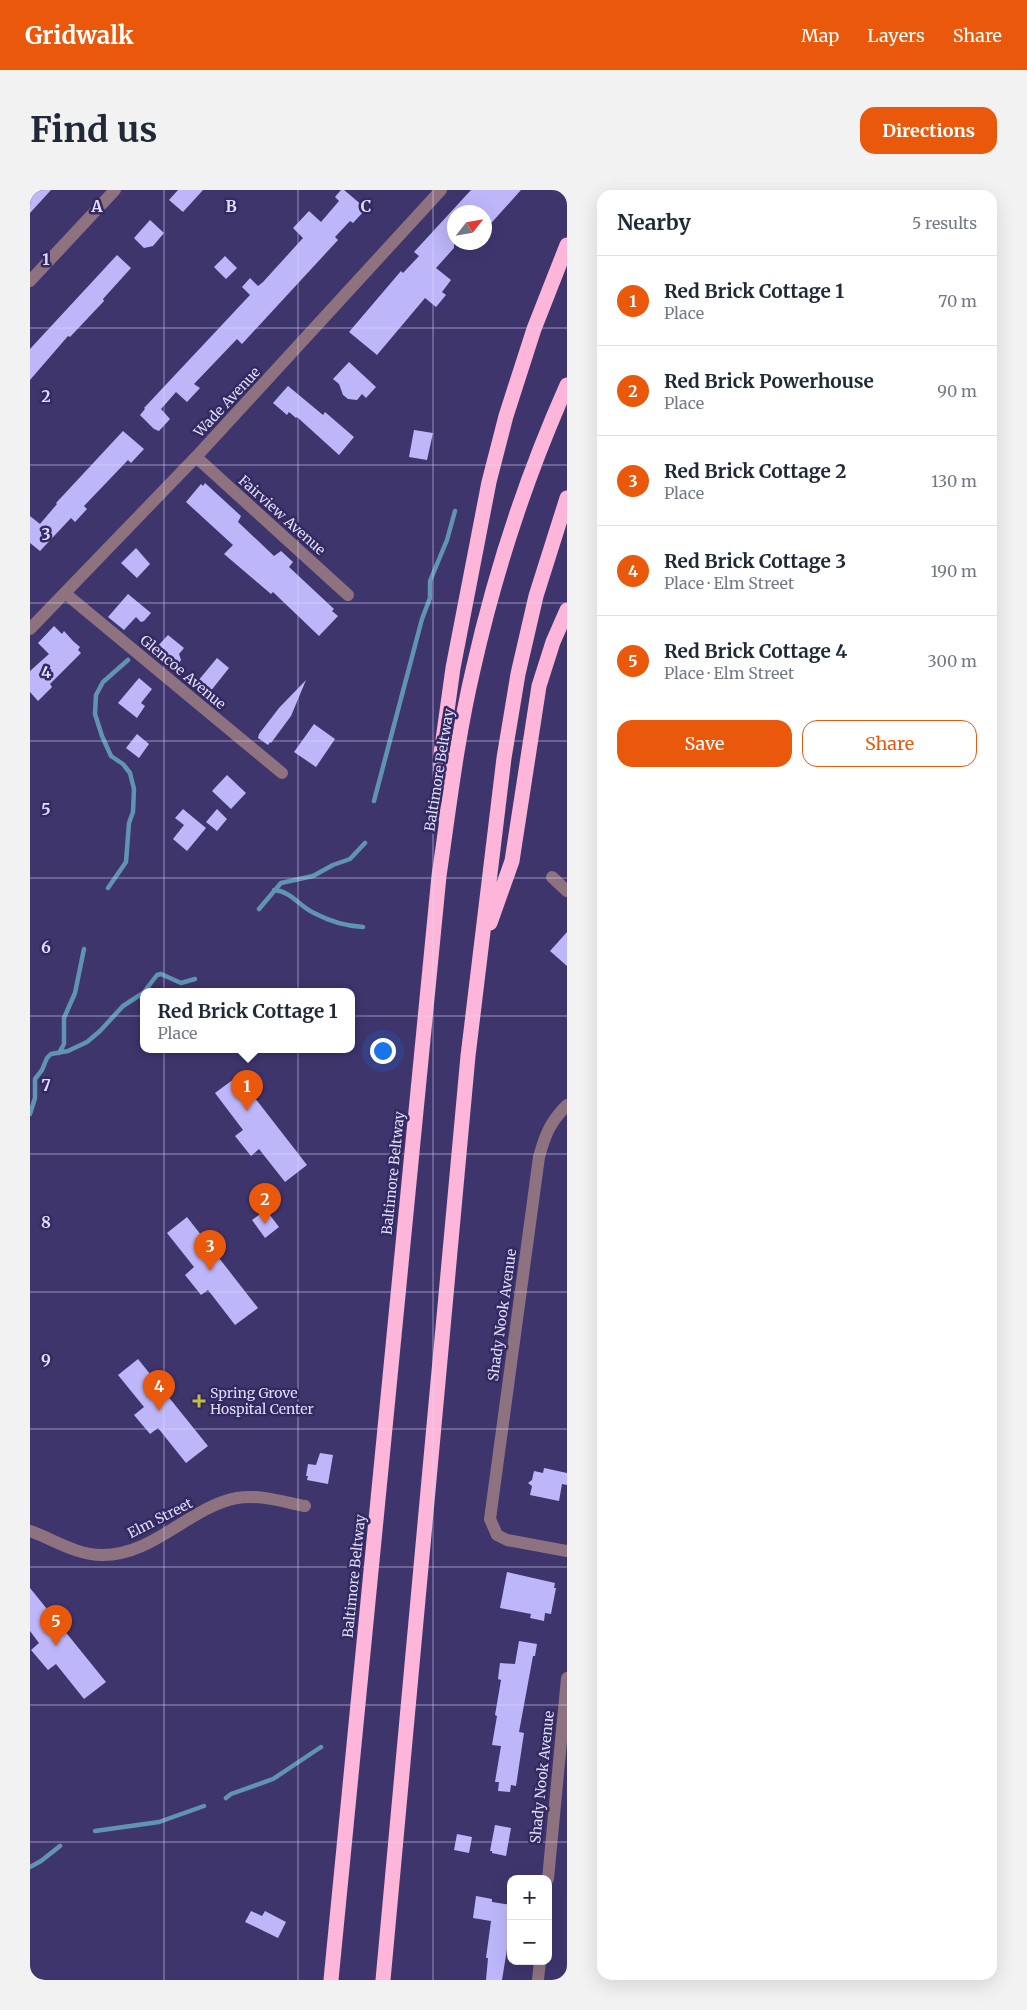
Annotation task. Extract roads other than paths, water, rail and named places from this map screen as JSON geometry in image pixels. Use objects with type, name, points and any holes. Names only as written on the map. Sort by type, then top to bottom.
[{"type":"highway","points":[[439,876],[440,754],[466,592],[489,482],[506,416],[534,329],[567,245]]},
{"type":"highway","name":"Baltimore Beltway","points":[[330,1980],[439,876],[456,758],[473,671],[491,596],[517,509],[547,430],[567,386]]},
{"type":"highway","points":[[383,1980],[468,1056],[504,758],[518,674],[536,596],[567,498]]},
{"type":"highway","points":[[480,952],[512,861],[539,686],[553,642],[567,610]]},
{"type":"street","points":[[30,282],[115,190]]},
{"type":"street","name":"Wade Avenue","points":[[30,629],[66,594],[196,457],[440,190]]},
{"type":"street","name":"Fairview Avenue","points":[[196,457],[348,595]]},
{"type":"street","name":"Glencoe Avenue","points":[[66,594],[282,773]]},
{"type":"street","points":[[552,877],[567,891]]},
{"type":"street","name":"Shady Nook Avenue","points":[[567,1105],[558,1114],[546,1133],[539,1158],[490,1519],[492,1528],[497,1535],[507,1540],[567,1551]]},
{"type":"street","name":"Elm Street","points":[[30,1531],[78,1552],[101,1555],[123,1553],[144,1546],[214,1507],[237,1498],[258,1498],[305,1506]]},
{"type":"street","name":"Shady Nook Avenue","points":[[548,1875],[567,1678]]},
{"type":"street","points":[[538,1980],[540,1965]]},
{"type":"waterway","points":[[374,801],[422,619],[430,598],[430,581],[447,540],[455,511]]},
{"type":"waterway","points":[[108,888],[126,862],[129,823],[133,812],[134,789],[130,773],[123,764],[111,756],[102,736],[95,714],[96,695],[103,682],[128,660]]},
{"type":"waterway","points":[[259,909],[281,883],[313,876],[333,865],[350,859],[365,843]]},
{"type":"waterway","points":[[274,890],[285,893],[309,910],[326,918],[344,924],[363,927]]},
{"type":"waterway","points":[[59,1053],[64,1044],[64,1018],[75,993],[84,949]]},
{"type":"waterway","points":[[147,988],[157,975],[161,974],[181,983],[195,979]]},
{"type":"waterway","points":[[30,1114],[35,1098],[35,1079],[42,1070],[47,1058],[51,1054],[68,1051],[87,1042],[123,1006],[140,995]]},
{"type":"waterway","points":[[226,1798],[231,1794],[273,1779],[321,1747]]},
{"type":"waterway","points":[[95,1831],[159,1822],[204,1806]]},
{"type":"waterway","points":[[30,1867],[60,1846]]},
{"type":"place","name":"Red Brick Cottage 1","points":[[247,1111]]},
{"type":"place","name":"Red Brick Powerhouse","points":[[265,1224]]},
{"type":"place","name":"Red Brick Cottage 2","points":[[210,1271]]},
{"type":"place","name":"Spring Grove Hospital Center","points":[[199,1401]]},
{"type":"place","name":"Red Brick Cottage 3","points":[[159,1411]]},
{"type":"place","name":"Red Brick Cottage 4","points":[[56,1646]]}]
